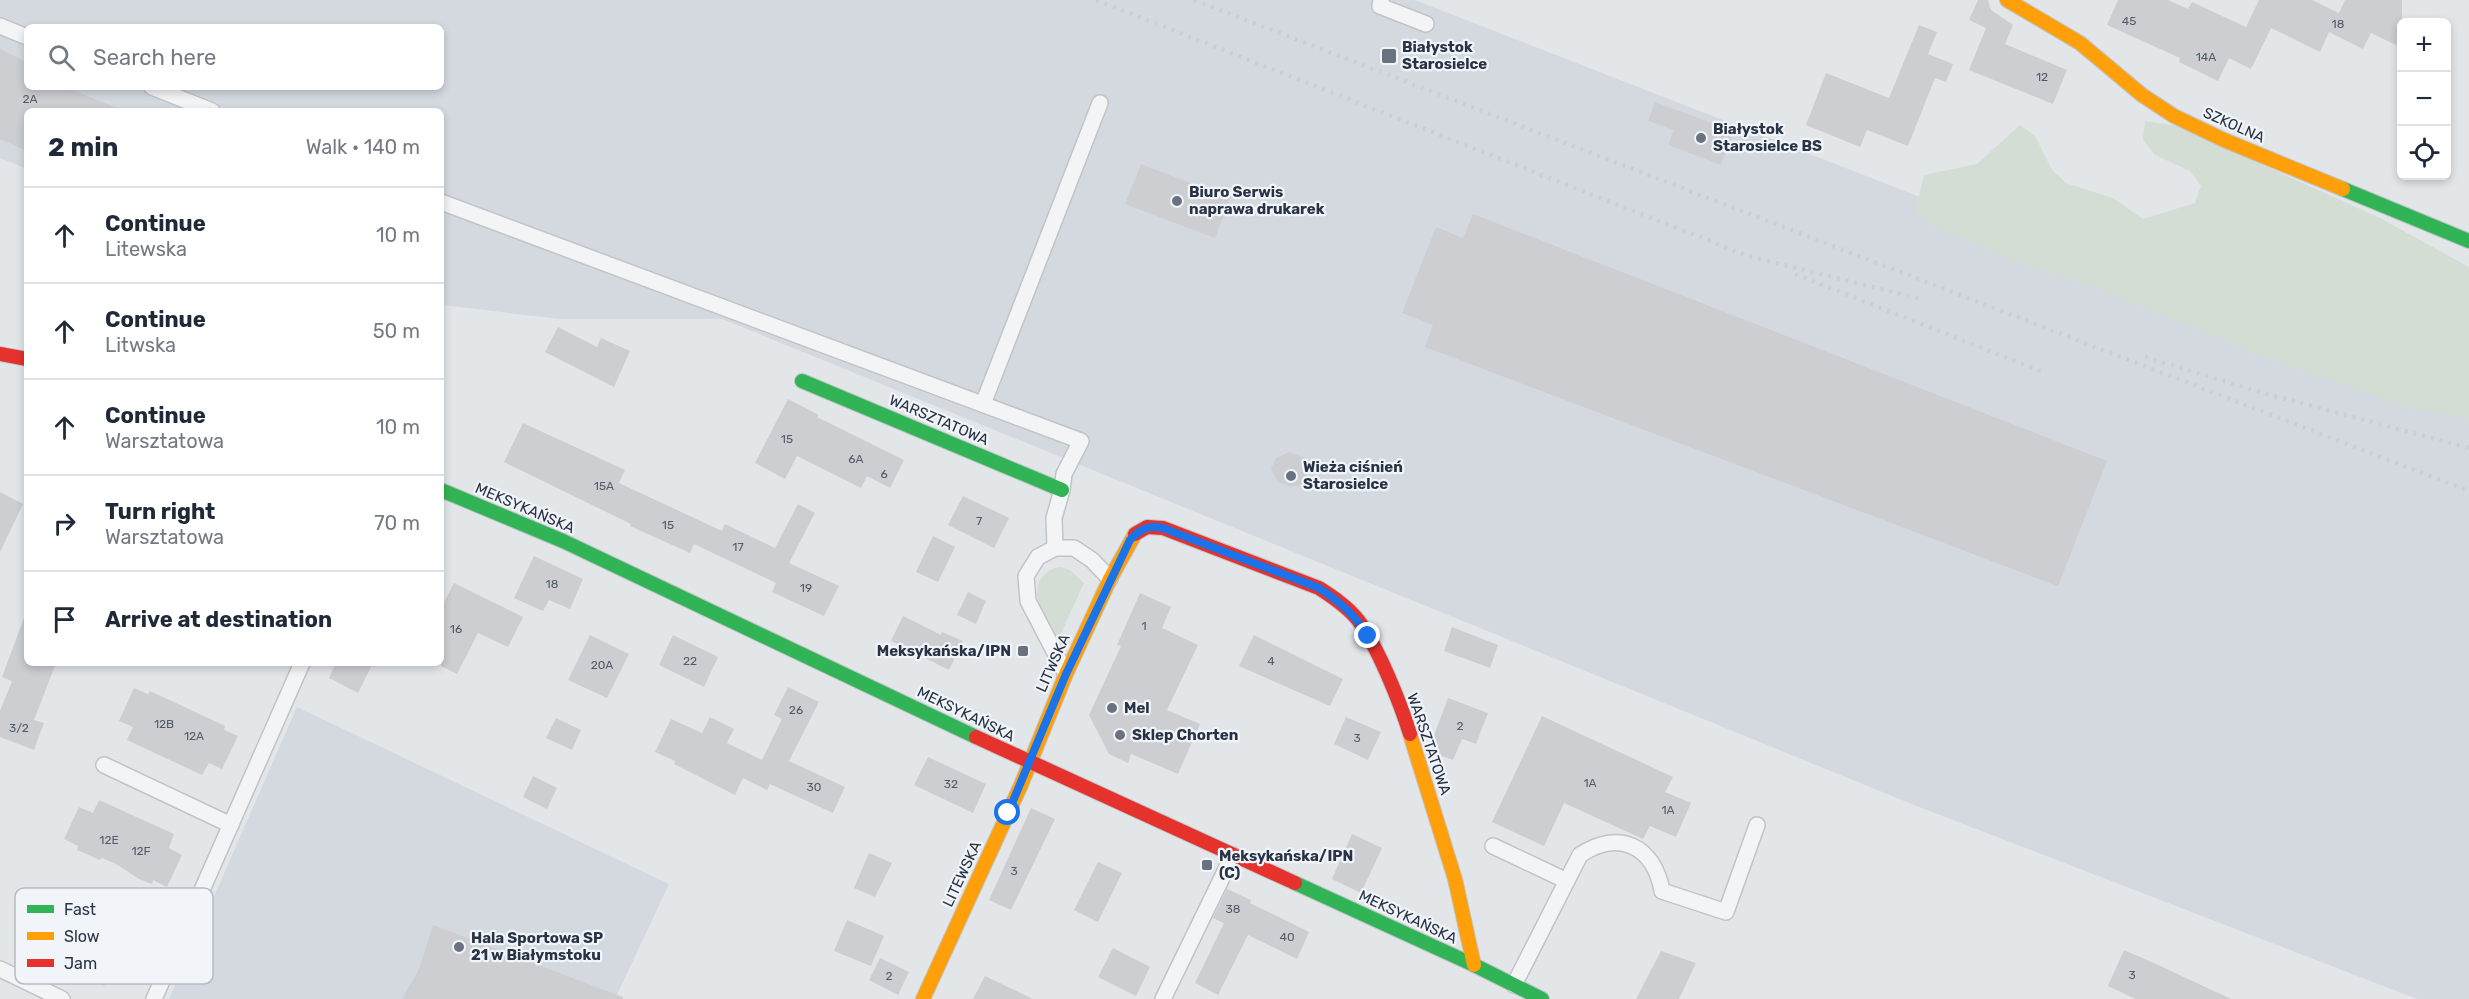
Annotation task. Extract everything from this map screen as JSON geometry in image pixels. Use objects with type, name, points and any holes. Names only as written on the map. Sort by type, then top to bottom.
[{"type":"street","name":"SZKOLNA","points":[[2007,0],[2080,43],[2142,95],[2174,116],[2224,140],[2469,241]]},
{"type":"street","points":[[0,354],[24,358]]},
{"type":"street","name":"WARSZTATOWA","points":[[802,381],[1062,490]]},
{"type":"street","name":"MEKSYKAŃSKA","points":[[444,491],[583,551],[1029,762],[1474,965],[1542,999]]},
{"type":"street","name":"WARSZTATOWA","points":[[1110,579],[1137,531],[1153,526],[1319,588],[1340,601],[1357,619],[1368,636],[1403,712],[1455,879],[1474,965]]},
{"type":"street","name":"LITWSKA","points":[[1029,762],[1110,579]]},
{"type":"street","name":"LITEWSKA","points":[[923,999],[1029,762]]},
{"type":"lane","points":[[1381,0],[1380,6],[1426,24]]},
{"type":"lane","points":[[0,26],[24,36]]},
{"type":"lane","points":[[160,90],[204,108]]},
{"type":"lane","points":[[983,404],[1100,103]]},
{"type":"lane","points":[[444,203],[1081,441],[1064,474],[1054,518],[1055,548]]},
{"type":"lane","points":[[1066,674],[1028,602],[1026,576],[1038,557],[1055,548],[1074,548],[1092,560],[1110,579]]},
{"type":"lane","points":[[203,888],[301,666]]},
{"type":"lane","points":[[104,765],[231,825]]},
{"type":"lane","points":[[1515,985],[1580,855],[1593,846],[1609,842],[1625,843],[1640,850],[1652,861],[1659,875],[1662,891],[1726,912],[1757,825]]},
{"type":"lane","points":[[1493,846],[1567,881]]},
{"type":"lane","points":[[1163,999],[1233,855]]},
{"type":"lane","points":[[0,969],[15,976]]},
{"type":"lane","points":[[31,984],[62,999]]},
{"type":"lane","points":[[154,999],[161,984]]},
{"type":"shaded area","points":[[0,0],[1415,0],[2092,264],[2469,394],[2469,999],[2417,999],[1914,805],[722,319],[560,319],[444,305],[444,108],[24,108],[24,168],[0,158]]},
{"type":"shaded area","points":[[2145,121],[2177,126],[2380,218],[2469,267],[2469,417],[2413,409],[2264,357],[2093,286],[2020,263],[1931,224],[1915,212],[1924,175],[1977,164],[2020,125],[2035,136],[2052,170],[2066,183],[2113,198],[2143,219],[2195,203],[2201,186],[2190,171],[2155,155],[2143,139]]},
{"type":"shaded area","points":[[1061,567],[1070,570],[1084,583],[1058,640],[1041,608],[1037,590],[1039,582],[1048,571]]},
{"type":"shaded area","points":[[297,707],[669,884],[615,999],[169,999],[176,984],[213,984],[213,899]]},
{"type":"building","points":[[1978,0],[1988,0],[1991,10],[2013,25],[2005,44],[2067,70],[2053,104],[1969,70],[1986,28],[1969,20]]},
{"type":"building","points":[[2118,0],[2168,0],[2188,9],[2192,2],[2246,27],[2259,0],[2312,0],[2339,13],[2345,0],[2402,0],[2402,18],[2397,18],[2397,46],[2371,33],[2363,49],[2329,32],[2320,52],[2271,28],[2251,69],[2229,58],[2218,81],[2179,62],[2180,58],[2107,25]]},
{"type":"building","points":[[1919,25],[1937,32],[1928,54],[1953,64],[1946,82],[1935,78],[1908,146],[1867,130],[1860,147],[1806,125],[1826,73],[1889,98]]},
{"type":"building","points":[[0,49],[24,61],[24,90],[73,90],[117,108],[24,108],[24,150],[0,139]]},
{"type":"building","name":"Białystok Starosielce BS","points":[[1655,102],[1734,131],[1721,165],[1668,145],[1674,130],[1648,121]]},
{"type":"building","name":"Biuro Serwis naprawa drukarek","points":[[1141,164],[1230,198],[1215,238],[1125,204]]},
{"type":"building","points":[[1473,214],[2107,461],[2058,586],[1425,347],[1433,325],[1402,313],[1436,227],[1463,238]]},
{"type":"building","points":[[558,327],[597,347],[601,338],[630,351],[614,387],[545,352]]},
{"type":"building","points":[[788,399],[819,415],[817,417],[904,460],[890,488],[867,476],[861,488],[797,456],[785,479],[755,463]]},
{"type":"building","points":[[523,423],[625,470],[619,483],[722,531],[725,524],[775,548],[798,504],[815,513],[789,563],[839,586],[824,616],[772,592],[776,583],[694,544],[690,553],[630,526],[631,524],[504,462]]},
{"type":"building","name":"Wieża ciśnień Starosielce","points":[[1289,452],[1305,458],[1310,469],[1303,484],[1291,487],[1278,482],[1271,469],[1276,458]]},
{"type":"building","points":[[0,492],[23,504],[0,552]]},
{"type":"building","points":[[963,496],[1009,518],[994,548],[948,525]]},
{"type":"building","points":[[933,536],[955,547],[938,582],[916,572]]},
{"type":"building","points":[[534,556],[583,579],[570,609],[549,600],[543,611],[514,598]]},
{"type":"building","points":[[454,583],[523,617],[508,647],[478,633],[457,674],[441,666],[444,666],[444,602]]},
{"type":"building","points":[[968,592],[986,601],[976,624],[957,615]]},
{"type":"building","points":[[1140,593],[1171,607],[1162,628],[1198,645],[1167,710],[1200,724],[1178,774],[1131,754],[1128,763],[1109,754],[1089,715],[1121,646],[1117,645]]},
{"type":"building","points":[[903,616],[941,635],[942,632],[963,641],[949,670],[891,641]]},
{"type":"building","points":[[24,618],[24,666],[55,666],[34,720],[44,723],[34,750],[0,737],[0,711],[12,681],[2,677]]},
{"type":"building","points":[[1452,627],[1498,645],[1490,668],[1444,651]]},
{"type":"building","points":[[590,635],[629,654],[607,698],[568,680]]},
{"type":"building","points":[[673,635],[718,657],[704,687],[659,665]]},
{"type":"building","points":[[1254,635],[1343,679],[1330,706],[1239,666]]},
{"type":"building","points":[[335,666],[372,666],[358,693],[329,678]]},
{"type":"building","points":[[788,687],[819,702],[789,761],[845,787],[833,813],[770,784],[767,790],[743,778],[735,795],[655,752],[671,719],[702,733],[710,717],[734,729],[727,743],[762,760],[782,719],[774,715]]},
{"type":"building","points":[[134,688],[148,694],[150,691],[174,702],[225,726],[224,730],[238,736],[222,769],[209,763],[202,775],[127,740],[133,727],[119,721]]},
{"type":"building","points":[[1448,698],[1488,713],[1476,744],[1462,739],[1453,760],[1436,754],[1432,741]]},
{"type":"building","points":[[1542,716],[1673,777],[1665,792],[1691,803],[1676,837],[1650,826],[1643,839],[1564,803],[1544,846],[1492,822]]},
{"type":"building","points":[[1346,717],[1381,732],[1368,760],[1334,744]]},
{"type":"building","points":[[556,718],[581,730],[572,750],[546,738]]},
{"type":"building","points":[[928,757],[986,784],[973,813],[914,785]]},
{"type":"building","points":[[533,776],[557,788],[547,809],[523,797]]},
{"type":"building","points":[[99,800],[174,834],[169,848],[182,855],[167,887],[153,880],[152,884],[139,879],[116,864],[77,850],[78,846],[64,839],[79,807],[93,813]]},
{"type":"building","points":[[1031,808],[1055,819],[1011,910],[989,900]]},
{"type":"building","points":[[1352,834],[1382,848],[1361,893],[1332,879]]},
{"type":"building","points":[[869,853],[892,863],[875,897],[854,888]]},
{"type":"building","points":[[1098,862],[1122,873],[1098,922],[1074,910]]},
{"type":"building","points":[[1227,889],[1309,932],[1297,959],[1248,935],[1218,995],[1195,983],[1224,923],[1213,918]]},
{"type":"building","points":[[847,920],[884,936],[871,966],[834,951]]},
{"type":"building","name":"Hala Sportowa SP 21 w Białymstoku","points":[[433,925],[623,997],[623,999],[402,999],[419,969]]},
{"type":"building","points":[[1113,948],[1150,967],[1136,996],[1098,977]]},
{"type":"building","points":[[2124,950],[2231,999],[2135,999],[2108,986]]},
{"type":"building","points":[[1661,951],[1696,963],[1679,999],[1636,999]]},
{"type":"building","points":[[880,958],[909,972],[898,995],[869,980]]},
{"type":"building","points":[[985,976],[1033,999],[973,999]]},
{"type":"railway","points":[[1096,0],[1748,256],[1921,299]]},
{"type":"railway","points":[[1194,0],[2469,491]]},
{"type":"railway","points":[[1795,274],[2045,373]]},
{"type":"railway","points":[[2145,357],[2267,394],[2469,448]]},
{"type":"traffic: fast","points":[[2343,189],[2469,241]]},
{"type":"traffic: fast","points":[[802,381],[1062,490]]},
{"type":"traffic: fast","points":[[444,491],[563,541],[976,737]]},
{"type":"traffic: fast","points":[[1295,883],[1474,965],[1542,999]]},
{"type":"traffic: slow","points":[[2007,0],[2080,43],[2142,95],[2174,116],[2224,140],[2343,189]]},
{"type":"traffic: slow","points":[[923,999],[1021,785],[1066,674],[1110,579],[1135,534]]},
{"type":"traffic: slow","points":[[1410,734],[1455,879],[1474,965]]},
{"type":"traffic: jam","points":[[0,354],[24,358]]},
{"type":"traffic: jam","points":[[1135,534],[1147,527],[1163,528],[1319,588],[1335,599],[1350,611],[1366,631],[1381,659],[1410,734]]},
{"type":"traffic: jam","points":[[976,737],[1295,883]]},
{"type":"place","name":"Białystok Starosielce","points":[[1389,56]]},
{"type":"place","name":"Białystok Starosielce BS","points":[[1701,138]]},
{"type":"place","name":"Biuro Serwis naprawa drukarek","points":[[1177,201]]},
{"type":"place","name":"Wieża ciśnień Starosielce","points":[[1291,476]]},
{"type":"place","name":"Meksykańska/IPN","points":[[1023,651]]},
{"type":"place","name":"Mel","points":[[1112,708]]},
{"type":"place","name":"Sklep Chorten","points":[[1120,735]]},
{"type":"place","name":"Meksykańska/IPN (C)","points":[[1207,865]]},
{"type":"place","name":"Hala Sportowa SP 21 w Białymstoku","points":[[459,947]]},
{"type":"route","points":[[1008,813],[1066,674],[1110,579],[1137,531],[1153,526],[1163,528],[1319,588],[1340,601],[1357,619],[1368,636]]}]
